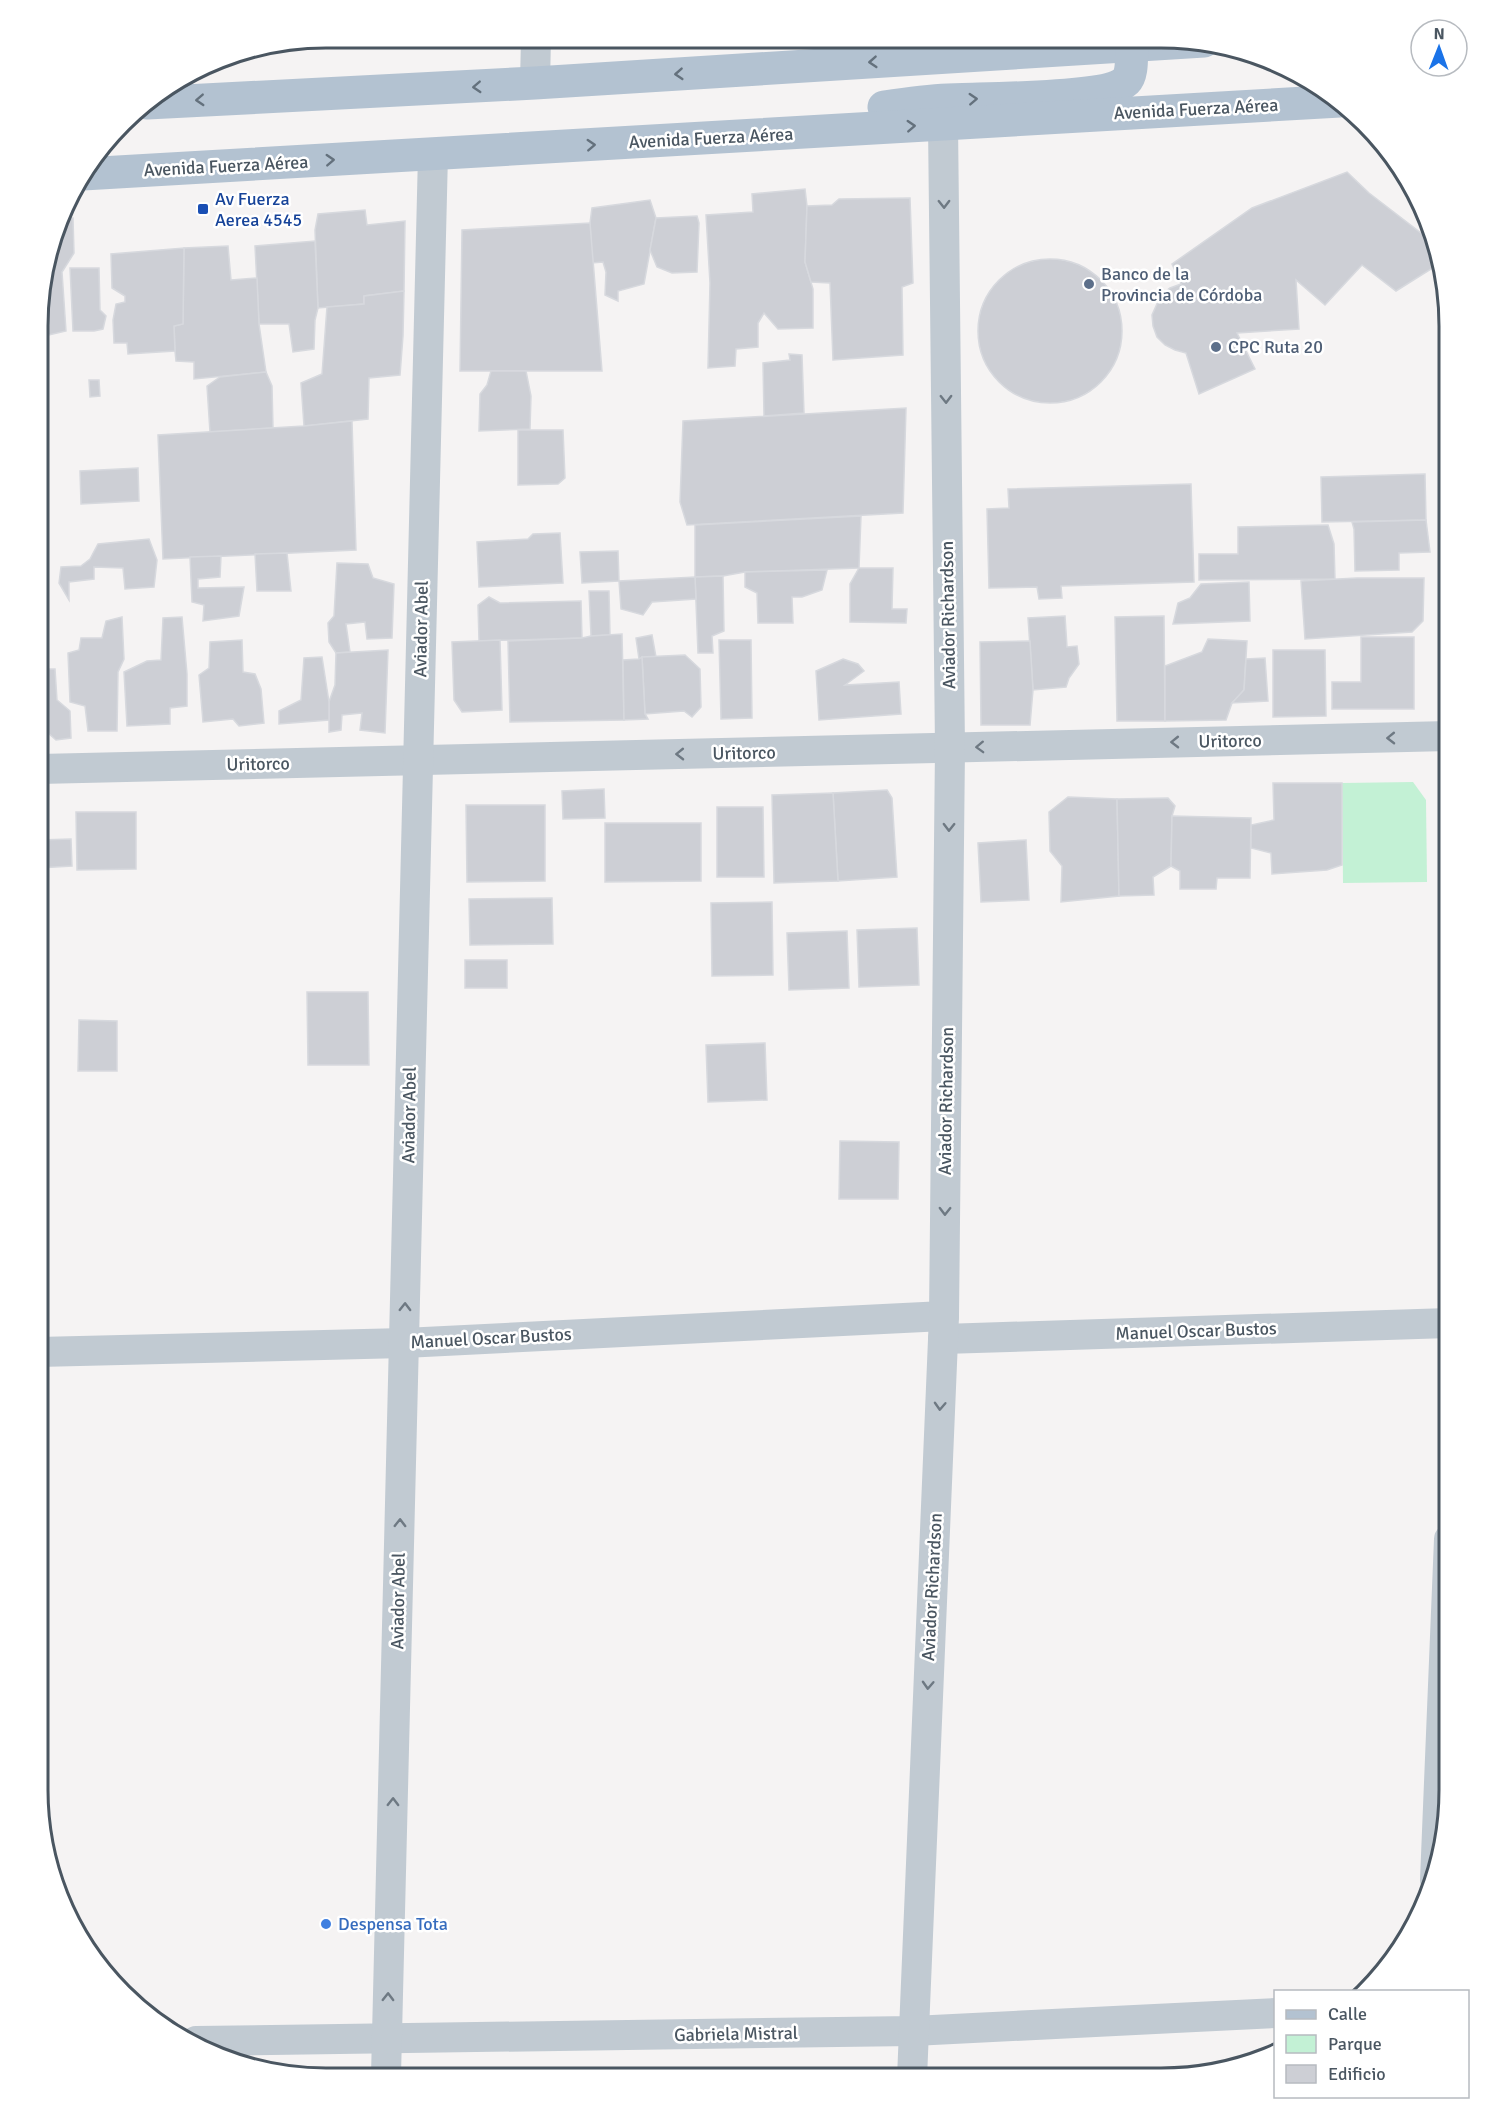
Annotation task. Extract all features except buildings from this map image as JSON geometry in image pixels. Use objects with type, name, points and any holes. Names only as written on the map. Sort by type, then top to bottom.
[{"type":"main road","points":[[161,102],[536,83],[1058,48]]},
{"type":"main road","points":[[729,137],[885,106],[944,100],[1082,94],[1112,89],[1127,80],[1130,74],[1132,48]]},
{"type":"main road","name":"Avenida Fuerza Aérea","points":[[94,173],[1325,102]]},
{"type":"street","points":[[536,48],[536,83]]},
{"type":"street","name":"Aviador Richardson","points":[[912,2068],[944,1327],[950,748],[943,124]]},
{"type":"street","name":"Aviador Abel","points":[[386,2068],[433,154]]},
{"type":"street","name":"Uritorco","points":[[48,769],[1439,736]]},
{"type":"street","name":"Manuel Oscar Bustos","points":[[48,1352],[944,1327],[1439,1323]]},
{"type":"street","points":[[1438,1811],[1439,1783]]},
{"type":"street","name":"Gabriela Mistral","points":[[207,2041],[913,2031],[1274,2013]]},
{"type":"green space","points":[[1413,782],[1426,800],[1427,882],[1343,883],[1342,783]]},
{"type":"place","name":"Av Fuerza Aerea 4545","points":[[203,209]]},
{"type":"place","name":"Banco de la Provincia de Córdoba","points":[[1089,284]]},
{"type":"place","name":"CPC Ruta 20","points":[[1216,347]]},
{"type":"place","name":"Despensa Tota","points":[[326,1924]]}]
